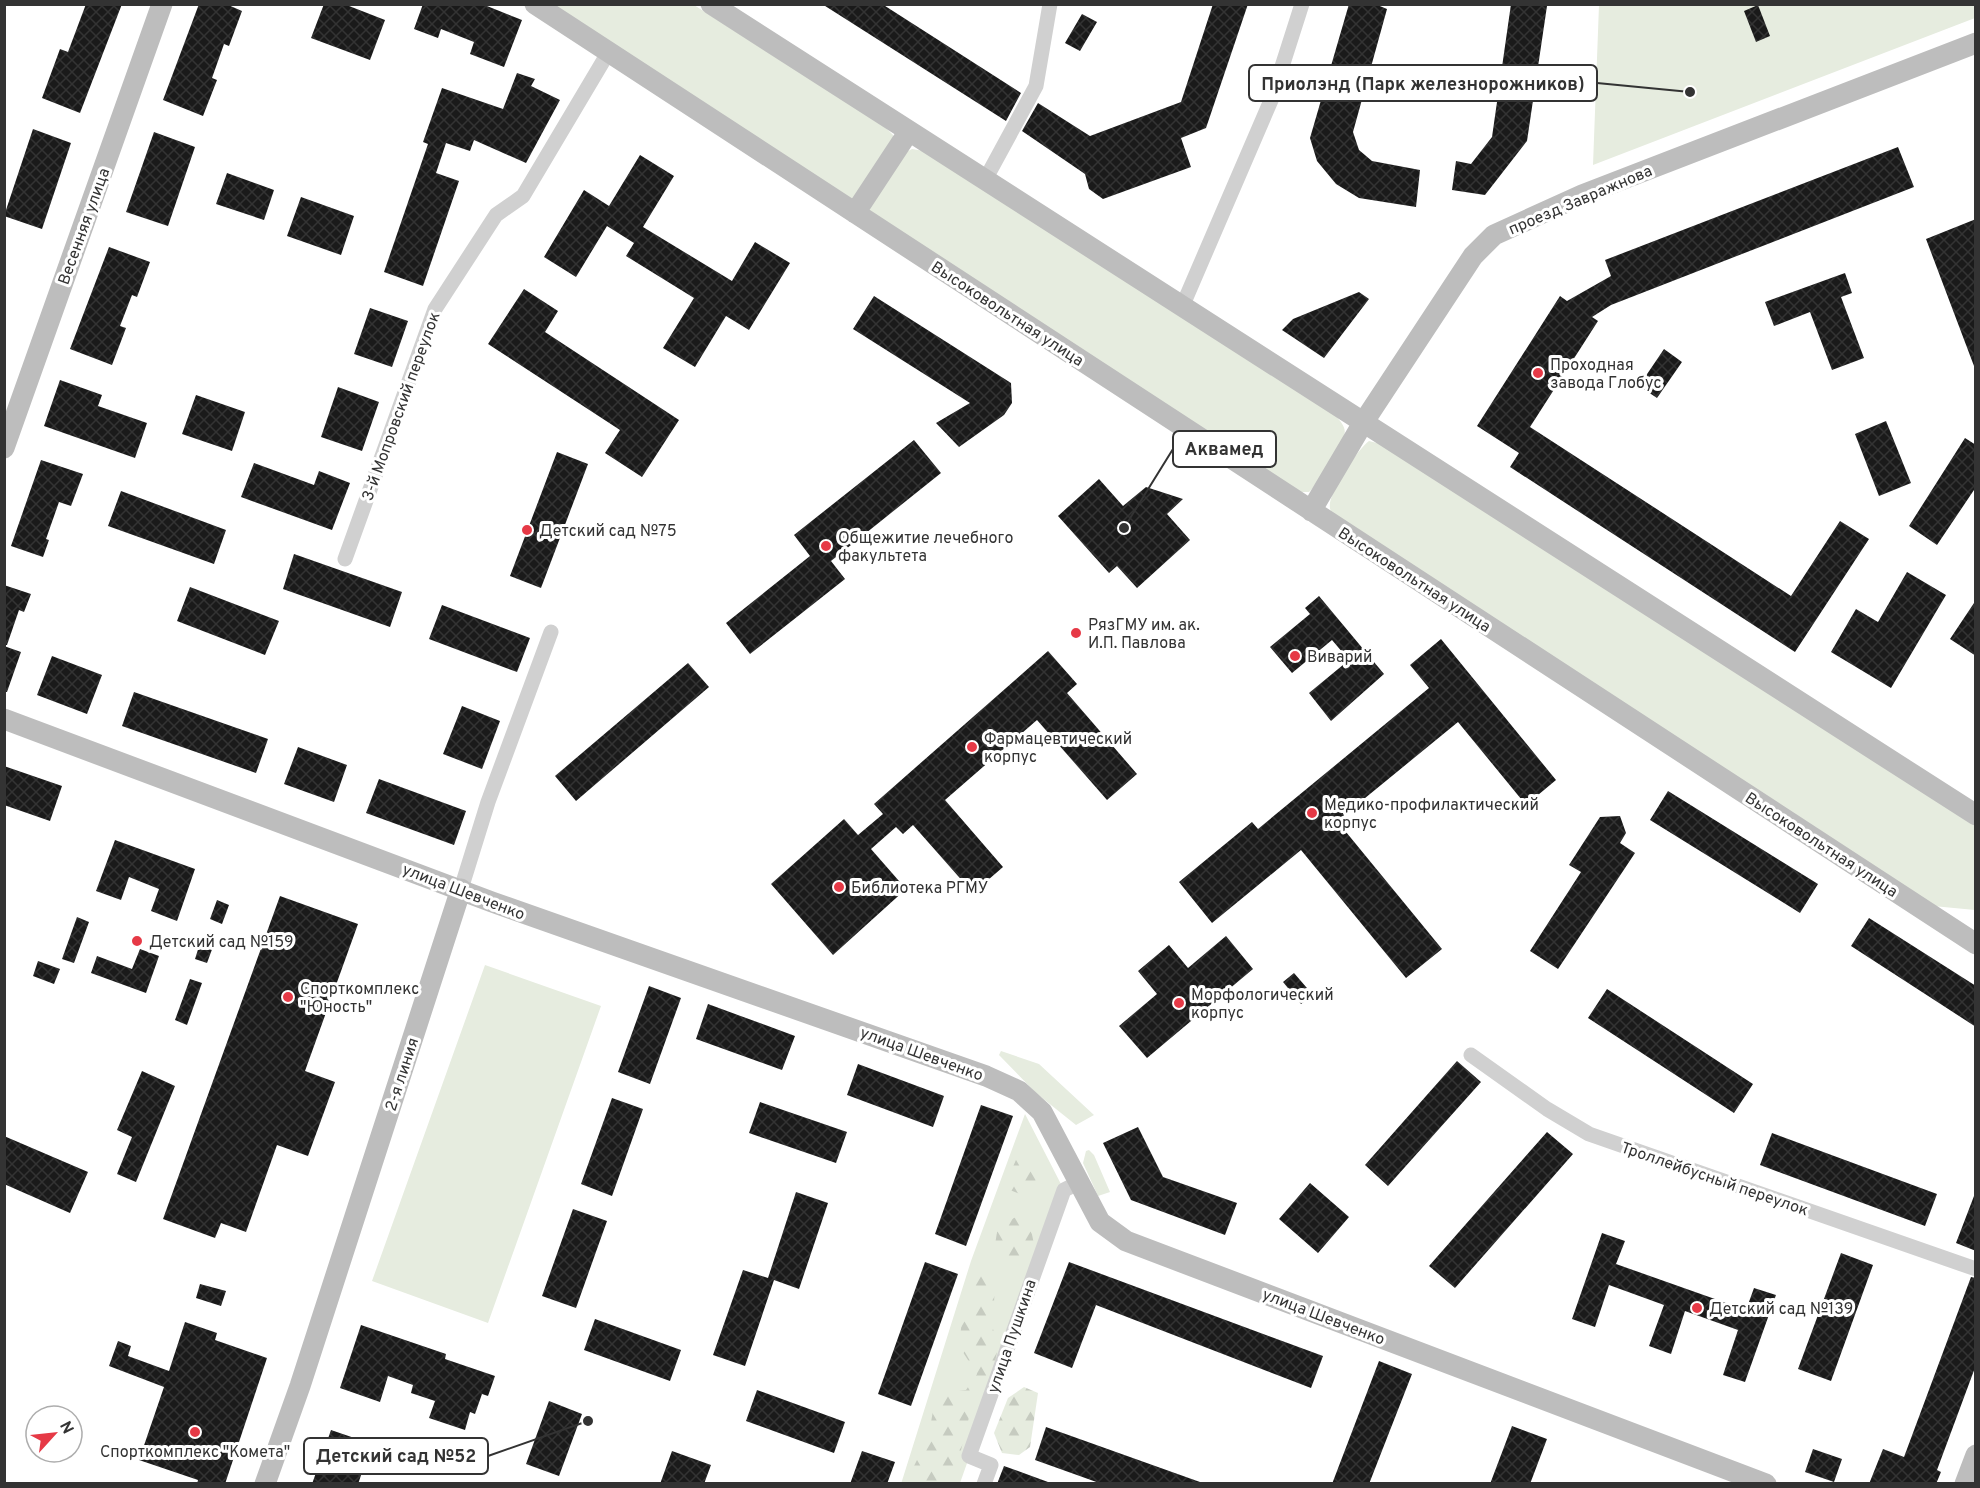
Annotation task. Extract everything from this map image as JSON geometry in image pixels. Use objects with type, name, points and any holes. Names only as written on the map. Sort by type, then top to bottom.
[{"type":"street","name":"Весенняя улица","points":[[4,448],[162,4]]},
{"type":"street","name":"Высоковольтная улица","points":[[535,4],[1976,944]]},
{"type":"street","points":[[711,4],[1976,815]]},
{"type":"street","points":[[985,180],[1036,86],[1050,4]]},
{"type":"street","points":[[1182,307],[1272,98],[1302,4]]},
{"type":"street","name":"проезд Завражнова","points":[[1311,511],[1363,423],[1473,256],[1494,235],[1582,195],[1976,43]]},
{"type":"street","name":"3-й Мопровский переулок","points":[[345,559],[435,309],[495,215],[523,196],[608,53]]},
{"type":"street","points":[[855,213],[909,131]]},
{"type":"street","name":"2-я линия","points":[[265,1484],[300,1386],[488,802],[551,632]]},
{"type":"street","name":"улица Шевченко","points":[[4,719],[492,902],[986,1076],[1019,1091],[1042,1112],[1064,1149],[1078,1183],[1100,1222],[1126,1241],[1766,1484]]},
{"type":"street","name":"Троллейбусный переулок","points":[[1471,1055],[1547,1109],[1589,1134],[1976,1269]]},
{"type":"street","name":"улица Пушкина","points":[[984,1484],[991,1465],[969,1456],[1064,1190],[1078,1183]]},
{"type":"street","points":[[1965,1484],[1976,1455]]},
{"type":"green space","points":[[547,5],[694,5],[885,127],[893,135],[894,146],[854,200]]},
{"type":"green space","points":[[1599,5],[1975,5],[1975,18],[1593,165]]},
{"type":"green space","points":[[912,149],[924,151],[1336,416],[1342,423],[1345,433],[1324,474],[1309,492],[1301,492],[870,218],[867,200],[899,156]]},
{"type":"green space","points":[[1369,441],[1381,444],[1975,825],[1975,910],[1933,906],[1334,517],[1330,510],[1333,493],[1351,462]]},
{"type":"green space","points":[[485,965],[601,1006],[488,1323],[372,1281]]},
{"type":"green space","points":[[1001,1051],[1039,1064],[1094,1115],[1076,1125],[1036,1093],[999,1055]]},
{"type":"green space","points":[[1025,1114],[1064,1190],[960,1483],[901,1484],[971,1261]]},
{"type":"green space","points":[[1089,1150],[1094,1155],[1110,1192],[1098,1196],[1083,1163],[1086,1151]]},
{"type":"green space","points":[[1019,1153],[1031,1154],[1041,1171],[1031,1189],[1020,1194],[1010,1190],[1009,1176]]},
{"type":"green space","points":[[1016,1217],[1029,1220],[1035,1249],[1023,1268],[1004,1265],[994,1251],[998,1226]]},
{"type":"green space","points":[[981,1270],[995,1286],[994,1302],[985,1312],[999,1342],[994,1367],[972,1405],[953,1483],[905,1484],[917,1460],[925,1456],[936,1394],[966,1390],[977,1374],[959,1346],[962,1320],[977,1309],[979,1297],[970,1291],[971,1273]]},
{"type":"green space","points":[[1024,1387],[1038,1393],[1030,1447],[1019,1455],[1002,1453],[994,1433],[1008,1398]]},
{"type":"building","points":[[86,4],[122,4],[80,113],[42,98],[60,49],[68,52]]},
{"type":"building","points":[[199,4],[226,4],[242,11],[229,46],[224,44],[212,78],[217,80],[203,116],[163,100]]},
{"type":"building","points":[[324,4],[344,4],[385,20],[370,60],[311,38]]},
{"type":"building","points":[[423,4],[482,4],[522,20],[504,67],[470,54],[474,42],[441,29],[438,38],[414,29]]},
{"type":"building","points":[[822,4],[882,4],[1021,93],[1006,121]]},
{"type":"building","points":[[1213,4],[1248,4],[1206,128],[1181,138],[1191,167],[1103,199],[1089,189],[1085,174],[1022,131],[1038,103],[1090,136],[1181,102]]},
{"type":"building","points":[[1349,4],[1375,4],[1387,9],[1353,132],[1359,150],[1372,161],[1420,170],[1416,207],[1359,198],[1336,184],[1317,161],[1310,138]]},
{"type":"building","points":[[1511,4],[1547,6],[1527,141],[1485,195],[1452,190],[1456,161],[1471,164],[1492,137]]},
{"type":"building","points":[[1758,5],[1770,36],[1756,42],[1744,11]]},
{"type":"building","points":[[1082,14],[1097,22],[1080,51],[1065,43]]},
{"type":"building","points":[[517,73],[535,79],[531,86],[560,100],[526,163],[474,140],[470,151],[446,143],[436,173],[459,181],[423,286],[384,272],[428,144],[423,142],[442,88],[503,109]]},
{"type":"building","points":[[33,129],[71,143],[42,229],[4,216]]},
{"type":"building","points":[[154,132],[195,147],[168,226],[126,212]]},
{"type":"building","points":[[1898,147],[1914,187],[1611,305],[1592,317],[1598,321],[1530,427],[1791,596],[1840,521],[1869,539],[1795,652],[1510,467],[1519,453],[1477,426],[1560,296],[1567,301],[1611,276],[1605,260]]},
{"type":"building","points":[[640,155],[674,176],[643,227],[732,281],[755,242],[790,263],[749,330],[726,316],[695,367],[663,348],[694,298],[626,256],[634,243],[607,226],[576,277],[544,257],[584,190],[609,206]]},
{"type":"building","points":[[227,173],[274,190],[264,220],[216,204]]},
{"type":"building","points":[[301,197],[354,216],[341,255],[287,236]]},
{"type":"building","points":[[1976,219],[1976,366],[1974,366],[1926,239]]},
{"type":"building","points":[[109,247],[150,262],[137,297],[132,295],[120,326],[126,328],[112,365],[70,349]]},
{"type":"building","points":[[1845,273],[1852,293],[1841,297],[1864,358],[1832,370],[1810,312],[1774,326],[1765,302]]},
{"type":"building","points":[[524,289],[558,311],[545,332],[679,420],[642,477],[605,453],[620,430],[488,344]]},
{"type":"building","points":[[1359,292],[1369,299],[1324,358],[1282,330],[1293,319]]},
{"type":"building","points":[[874,296],[1011,383],[1012,403],[1004,415],[959,447],[936,423],[970,403],[853,329]]},
{"type":"building","points":[[370,308],[408,321],[392,367],[354,354]]},
{"type":"building","points":[[1664,349],[1682,362],[1657,398],[1639,386]]},
{"type":"building","points":[[60,380],[102,395],[98,406],[147,423],[135,458],[44,426]]},
{"type":"building","points":[[338,387],[379,402],[362,451],[321,437]]},
{"type":"building","points":[[196,395],[245,412],[232,451],[182,434]]},
{"type":"building","points":[[1886,421],[1911,483],[1879,496],[1855,434]]},
{"type":"building","points":[[1965,438],[1976,445],[1976,487],[1937,545],[1909,526]]},
{"type":"building","name":"Общежитие лечебного факультета","points":[[914,440],[941,473],[831,561],[845,579],[750,654],[726,623],[810,556],[794,535]]},
{"type":"building","points":[[557,452],[588,464],[541,588],[510,576]]},
{"type":"building","points":[[41,460],[83,474],[71,506],[59,502],[46,539],[49,540],[43,557],[11,546]]},
{"type":"building","points":[[254,463],[314,485],[319,471],[350,483],[332,530],[241,497]]},
{"type":"building","points":[[1099,479],[1123,506],[1146,487],[1183,499],[1167,514],[1190,540],[1137,588],[1117,566],[1109,573],[1058,516]]},
{"type":"building","points":[[121,491],[226,530],[214,564],[108,526]]},
{"type":"building","points":[[294,554],[402,592],[390,627],[283,589]]},
{"type":"building","points":[[1907,572],[1946,595],[1891,688],[1831,652],[1856,609],[1878,622]]},
{"type":"building","points":[[4,585],[31,594],[24,612],[19,610],[7,645],[4,645]]},
{"type":"building","points":[[190,587],[279,621],[265,655],[177,621]]},
{"type":"building","name":"Виварий","points":[[1319,596],[1384,674],[1331,721],[1309,693],[1349,660],[1332,640],[1292,673],[1270,647],[1310,614],[1305,608]]},
{"type":"building","points":[[1976,600],[1976,656],[1950,639]]},
{"type":"building","points":[[442,605],[530,638],[517,672],[429,639]]},
{"type":"building","name":"Медико-профилактический корпус","points":[[1441,639],[1556,780],[1526,805],[1458,722],[1337,821],[1442,949],[1406,978],[1301,850],[1212,923],[1179,882],[1252,822],[1258,829],[1429,688],[1410,665]]},
{"type":"building","points":[[4,646],[21,652],[7,692],[4,692]]},
{"type":"building","name":"Фармацевтический корпус","points":[[1048,651],[1077,684],[1067,693],[1137,774],[1107,800],[1037,720],[945,800],[1003,867],[973,893],[913,825],[903,834],[896,827],[871,849],[906,889],[833,955],[771,884],[844,819],[858,835],[883,814],[874,804]]},
{"type":"building","points":[[52,656],[102,675],[87,714],[37,695]]},
{"type":"building","points":[[688,663],[709,687],[576,801],[555,776]]},
{"type":"building","points":[[134,692],[268,739],[256,773],[122,726]]},
{"type":"building","points":[[462,706],[500,721],[482,769],[443,754]]},
{"type":"building","points":[[298,747],[347,765],[334,802],[284,784]]},
{"type":"building","points":[[4,766],[62,786],[50,821],[4,805]]},
{"type":"building","points":[[379,779],[466,811],[454,845],[366,813]]},
{"type":"building","points":[[1668,791],[1818,884],[1800,913],[1650,820]]},
{"type":"building","points":[[1620,816],[1626,833],[1620,843],[1635,853],[1558,969],[1530,951],[1581,872],[1569,865],[1600,817]]},
{"type":"building","points":[[115,840],[195,869],[177,921],[151,911],[159,889],[129,877],[121,900],[96,891]]},
{"type":"building","name":"Спорткомплекс \"Юность\"","points":[[280,896],[358,924],[305,1071],[335,1082],[308,1156],[277,1145],[246,1232],[221,1223],[215,1238],[163,1219]]},
{"type":"building","points":[[217,900],[229,905],[222,924],[210,919]]},
{"type":"building","points":[[77,917],[89,922],[74,963],[62,959]]},
{"type":"building","points":[[1869,918],[1976,986],[1976,1027],[1851,946]]},
{"type":"building","name":"Морфологический корпус","points":[[1226,936],[1253,969],[1147,1058],[1119,1026],[1157,994],[1138,971],[1169,945],[1188,968]]},
{"type":"building","points":[[201,940],[214,944],[207,963],[195,959]]},
{"type":"building","points":[[140,949],[159,956],[146,993],[91,973],[97,956],[132,969]]},
{"type":"building","points":[[38,961],[60,969],[54,984],[33,976]]},
{"type":"building","points":[[1294,973],[1313,995],[1301,1004],[1283,982]]},
{"type":"building","points":[[190,979],[202,983],[187,1025],[175,1020]]},
{"type":"building","points":[[649,986],[681,998],[650,1084],[618,1072]]},
{"type":"building","points":[[1607,989],[1753,1084],[1734,1113],[1588,1018]]},
{"type":"building","points":[[708,1004],[795,1036],[782,1070],[696,1039]]},
{"type":"building","points":[[1457,1061],[1481,1082],[1388,1186],[1365,1165]]},
{"type":"building","points":[[858,1064],[944,1096],[933,1127],[847,1095]]},
{"type":"building","points":[[142,1071],[175,1086],[136,1182],[117,1174],[132,1137],[117,1130]]},
{"type":"building","points":[[612,1098],[643,1109],[612,1196],[581,1184]]},
{"type":"building","points":[[760,1102],[847,1132],[836,1163],[749,1133]]},
{"type":"building","points":[[981,1105],[1013,1116],[966,1246],[935,1234]]},
{"type":"building","points":[[1138,1127],[1163,1177],[1237,1203],[1225,1235],[1131,1200],[1103,1143]]},
{"type":"building","points":[[1547,1132],[1573,1154],[1455,1288],[1429,1266]]},
{"type":"building","points":[[1772,1133],[1937,1194],[1925,1226],[1760,1165]]},
{"type":"building","points":[[4,1136],[88,1172],[70,1213],[4,1184]]},
{"type":"building","points":[[1310,1183],[1349,1217],[1318,1253],[1279,1219]]},
{"type":"building","points":[[796,1192],[828,1203],[799,1289],[774,1280],[745,1366],[713,1355],[743,1270],[768,1278]]},
{"type":"building","points":[[1974,1196],[1976,1196],[1976,1251],[1956,1243]]},
{"type":"building","points":[[573,1209],[607,1221],[576,1308],[542,1296]]},
{"type":"building","name":"Детский сад №139","points":[[1602,1233],[1625,1241],[1616,1264],[1746,1310],[1754,1288],[1776,1295],[1745,1382],[1723,1375],[1738,1330],[1685,1311],[1671,1354],[1649,1346],[1664,1305],[1609,1285],[1595,1327],[1572,1319]]},
{"type":"building","points":[[1841,1253],[1873,1265],[1831,1381],[1798,1369]]},
{"type":"building","points":[[925,1262],[958,1274],[911,1406],[878,1394]]},
{"type":"building","points":[[1069,1262],[1323,1356],[1311,1388],[1096,1305],[1072,1368],[1034,1353]]},
{"type":"building","points":[[1971,1277],[1976,1278],[1976,1365],[1937,1470],[1941,1472],[1936,1484],[1869,1484],[1883,1449],[1904,1457]]},
{"type":"building","points":[[200,1284],[226,1291],[221,1306],[196,1298]]},
{"type":"building","points":[[595,1319],[681,1350],[670,1381],[584,1350]]},
{"type":"building","name":"Спорткомплекс \"Комета\"","points":[[185,1322],[217,1333],[215,1340],[267,1358],[225,1484],[197,1484],[198,1480],[139,1460],[164,1387],[109,1366],[118,1341],[131,1346],[128,1356],[169,1371]]},
{"type":"building","points":[[361,1325],[446,1354],[445,1359],[495,1376],[488,1396],[482,1394],[475,1414],[470,1412],[465,1430],[429,1418],[435,1401],[411,1393],[413,1385],[388,1376],[380,1402],[340,1388]]},
{"type":"building","points":[[1379,1361],[1412,1374],[1369,1484],[1332,1484]]},
{"type":"building","points":[[757,1390],[845,1422],[834,1453],[746,1421]]},
{"type":"building","points":[[549,1401],[582,1414],[559,1476],[526,1464]]},
{"type":"building","points":[[1512,1426],[1547,1439],[1530,1484],[1490,1484]]},
{"type":"building","points":[[1046,1427],[1200,1482],[1200,1484],[1102,1484],[1035,1460]]},
{"type":"building","points":[[331,1430],[372,1444],[358,1484],[312,1484]]},
{"type":"building","points":[[1813,1449],[1842,1459],[1834,1482],[1805,1472]]},
{"type":"building","points":[[672,1451],[711,1465],[704,1484],[660,1484]]},
{"type":"building","points":[[862,1451],[895,1462],[887,1484],[850,1484]]},
{"type":"building","points":[[1004,1466],[1048,1482],[1048,1484],[997,1484]]},
{"type":"place","name":"Приолэнд (Парк железнорожников)","points":[[1690,92]]},
{"type":"place","name":"Проходная завода Глобус","points":[[1538,373]]},
{"type":"place","name":"Аквамед","points":[[1124,528]]},
{"type":"place","name":"Детский сад №75","points":[[527,530]]},
{"type":"place","name":"Общежитие лечебного факультета","points":[[826,546]]},
{"type":"place","name":"РязГМУ им. ак. И.П. Павлова","points":[[1076,633]]},
{"type":"place","name":"Виварий","points":[[1295,656]]},
{"type":"place","name":"Фармацевтический корпус","points":[[972,747]]},
{"type":"place","name":"Медико-профилактический корпус","points":[[1312,813]]},
{"type":"place","name":"Библиотека РГМУ","points":[[839,887]]},
{"type":"place","name":"Детский сад №159","points":[[137,941]]},
{"type":"place","name":"Спорткомплекс \"Юность\"","points":[[288,997]]},
{"type":"place","name":"Морфологический корпус","points":[[1179,1003]]},
{"type":"place","name":"Детский сад №139","points":[[1697,1308]]},
{"type":"place","name":"Детский сад №52","points":[[588,1421]]},
{"type":"place","name":"Спорткомплекс \"Комета\"","points":[[195,1432]]}]
